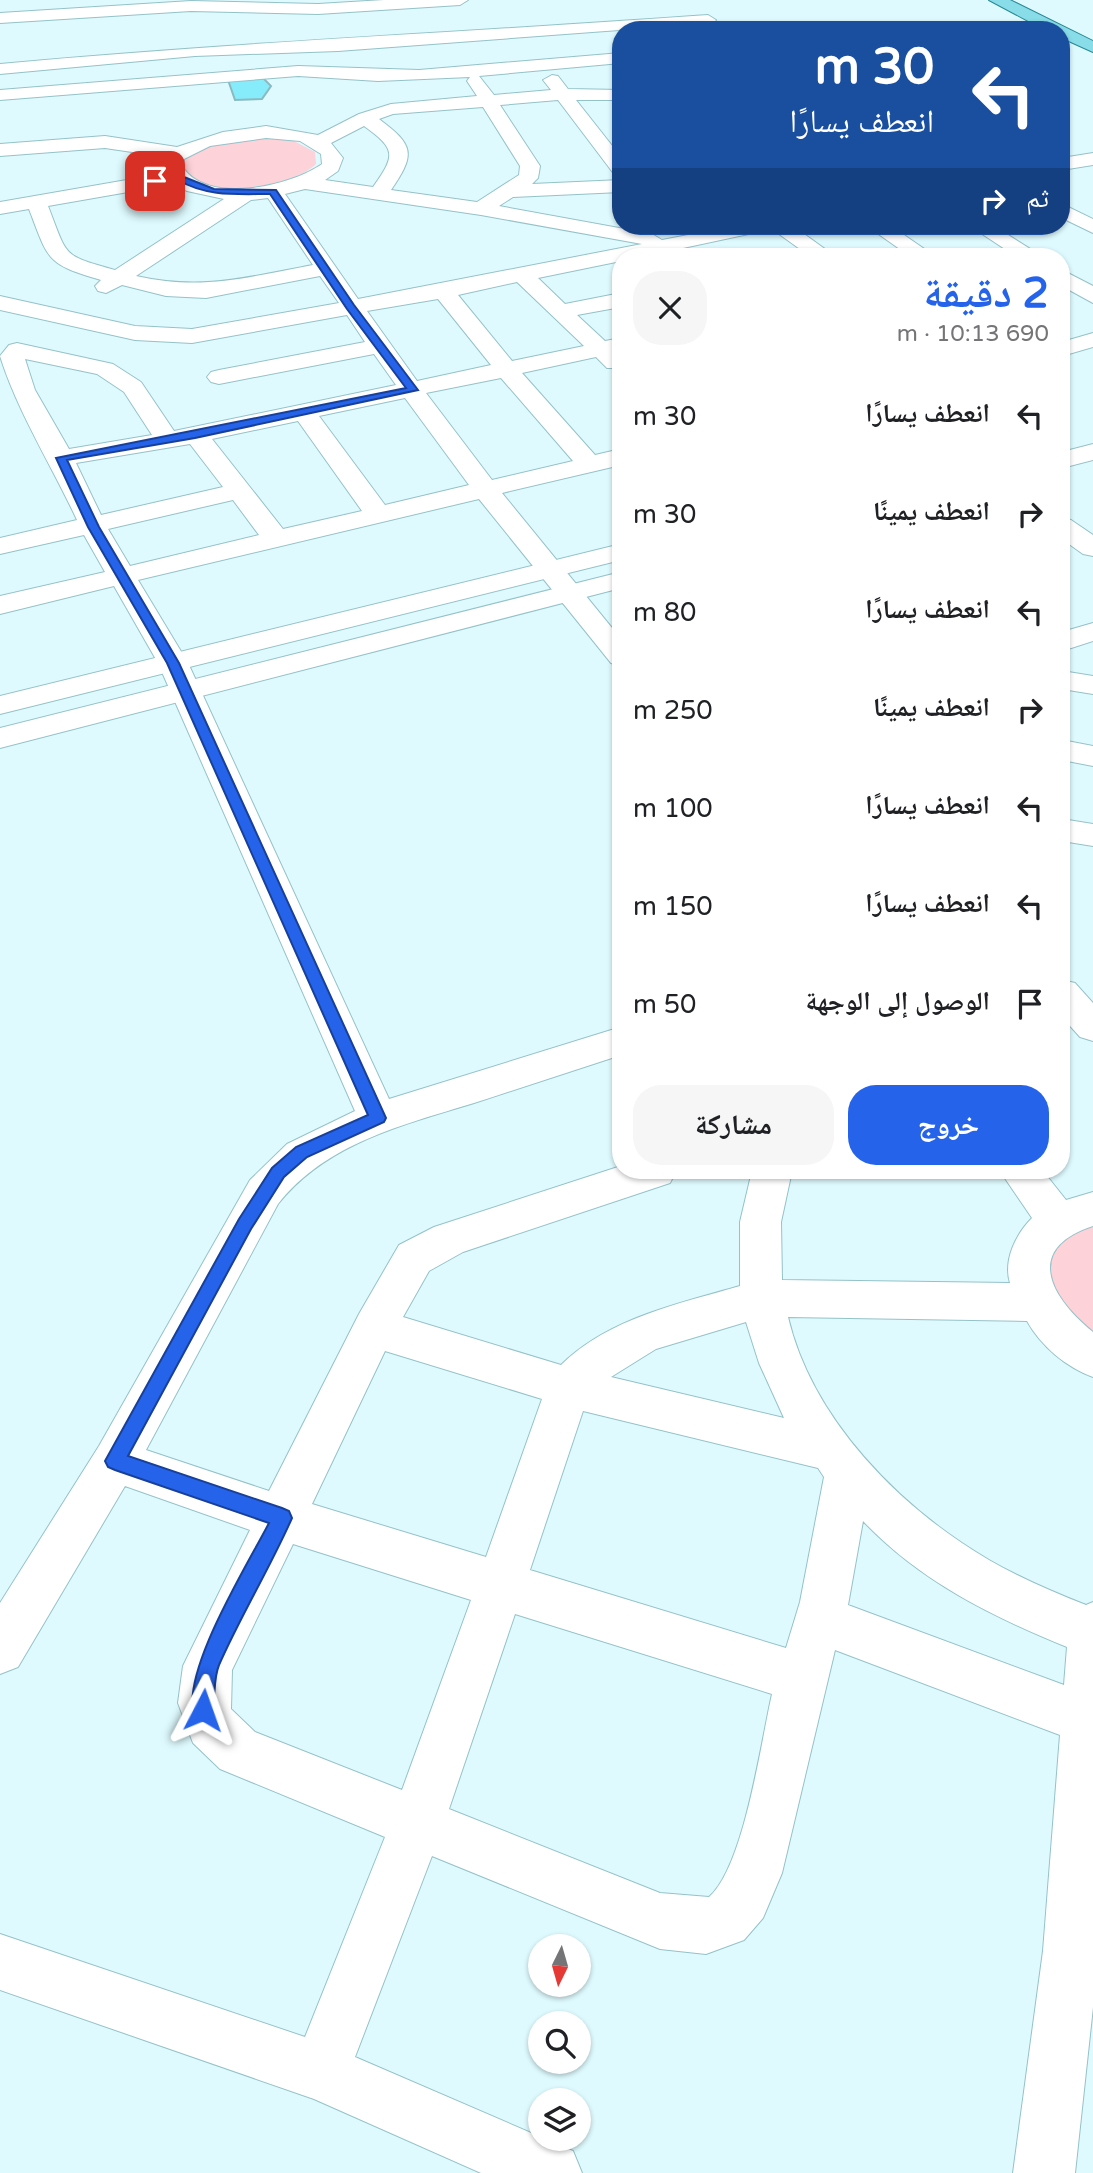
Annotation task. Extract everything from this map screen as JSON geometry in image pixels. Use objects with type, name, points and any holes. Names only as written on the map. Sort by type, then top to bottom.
[{"type":"main road","points":[[997,0],[1040,21]]},
{"type":"main road","points":[[1070,36],[1093,47]]},
{"type":"street","points":[[0,18],[86,19],[208,5],[316,8],[460,0]]},
{"type":"street","points":[[706,0],[708,21]]},
{"type":"street","points":[[441,1],[462,37]]},
{"type":"street","points":[[237,24],[316,8]]},
{"type":"street","points":[[285,95],[298,71],[316,8]]},
{"type":"street","points":[[184,29],[209,78]]},
{"type":"street","points":[[0,69],[22,60],[97,53],[306,46],[612,30]]},
{"type":"street","points":[[97,53],[105,86]]},
{"type":"street","points":[[0,95],[298,71],[364,76],[612,59]]},
{"type":"street","points":[[22,60],[30,93]]},
{"type":"street","points":[[539,65],[566,94],[612,158]]},
{"type":"street","points":[[470,69],[486,99],[530,166],[528,178],[481,209]]},
{"type":"street","points":[[319,142],[365,118],[391,109],[486,99],[566,94],[612,95]]},
{"type":"street","points":[[365,118],[394,139],[400,151],[397,167],[377,195]]},
{"type":"street","points":[[269,126],[319,142],[330,149],[334,158],[331,167],[305,184],[273,191],[214,191],[194,186],[174,171],[174,162],[181,153],[202,141],[269,126]]},
{"type":"street","points":[[0,150],[105,142],[181,153]]},
{"type":"street","points":[[0,169],[35,163],[41,147]]},
{"type":"street","points":[[1070,152],[1093,156]]},
{"type":"street","points":[[1070,162],[1093,156]]},
{"type":"street","points":[[7,207],[30,193],[179,177]]},
{"type":"street","points":[[305,184],[481,209],[612,232]]},
{"type":"street","points":[[507,191],[612,186]]},
{"type":"street","points":[[273,191],[379,346],[567,594],[612,646]]},
{"type":"street","points":[[30,193],[50,241],[62,259],[84,270],[166,289],[206,291],[326,269]]},
{"type":"street","points":[[11,351],[58,316],[248,193]]},
{"type":"street","points":[[1070,202],[1093,201]]},
{"type":"street","points":[[1070,214],[1093,227]]},
{"type":"street","points":[[626,235],[671,243]]},
{"type":"street","points":[[647,248],[714,235]]},
{"type":"street","points":[[792,235],[812,248]]},
{"type":"street","points":[[891,235],[911,248]]},
{"type":"street","points":[[995,235],[1017,248]]},
{"type":"street","points":[[698,238],[712,248]]},
{"type":"street","points":[[0,303],[154,335],[192,335],[443,291],[612,255]]},
{"type":"street","points":[[521,274],[562,311],[612,347]]},
{"type":"street","points":[[1070,281],[1089,293]]},
{"type":"street","points":[[443,291],[506,369],[590,464]]},
{"type":"street","points":[[1070,295],[1089,293]]},
{"type":"street","points":[[562,311],[612,302]]},
{"type":"street","points":[[192,335],[238,400],[304,412],[612,347]]},
{"type":"street","points":[[1070,347],[1093,341]]},
{"type":"street","points":[[61,458],[195,435],[238,400],[379,346]]},
{"type":"street","points":[[11,351],[105,369],[133,387],[168,441]]},
{"type":"street","points":[[11,351],[23,390],[61,458],[93,527],[179,677],[378,1118]]},
{"type":"street","points":[[304,412],[378,515]]},
{"type":"street","points":[[1070,436],[1093,430]]},
{"type":"street","points":[[195,435],[277,540]]},
{"type":"street","points":[[1070,458],[1093,452]]},
{"type":"street","points":[[0,605],[612,459]]},
{"type":"street","points":[[0,546],[93,527],[239,491]]},
{"type":"street","points":[[1070,532],[1092,547]]},
{"type":"street","points":[[1070,554],[1092,547]]},
{"type":"street","points":[[0,738],[179,677],[550,569],[612,554]]},
{"type":"street","points":[[0,705],[179,677],[612,582]]},
{"type":"street","points":[[1070,639],[1093,632]]},
{"type":"street","points":[[1070,681],[1093,685]]},
{"type":"street","points":[[1070,752],[1093,756]]},
{"type":"street","points":[[1070,831],[1093,835]]},
{"type":"street","points":[[1070,1002],[1093,1027]]},
{"type":"street","points":[[0,1649],[115,1461],[245,1224],[278,1173],[301,1152],[378,1118],[612,1044]]},
{"type":"street","points":[[632,1179],[433,1245],[409,1266],[374,1328],[208,1666],[202,1696],[203,1710],[216,1735],[238,1751],[660,1921],[690,1926],[718,1924],[732,1915],[742,1902],[765,1839],[802,1678],[820,1619],[839,1461]]},
{"type":"street","points":[[770,1179],[761,1212],[758,1245],[762,1298],[781,1364],[802,1407],[839,1461],[897,1523],[956,1567],[1022,1604],[1093,1629],[1071,1951],[1044,2173]]},
{"type":"street","points":[[1030,1179],[1075,1215],[1037,1241],[1028,1269],[1036,1302],[1058,1332],[1093,1357]]},
{"type":"street","points":[[320,2072],[417,1825],[569,1387],[590,1366],[643,1334],[762,1298],[1036,1302]]},
{"type":"street","points":[[374,1328],[569,1387],[839,1461]]},
{"type":"street","points":[[115,1461],[282,1518],[802,1678]]},
{"type":"street","points":[[820,1619],[1085,1719]]},
{"type":"street","points":[[0,1962],[320,2072],[551,2173]]},
{"type":"shaded area","points":[[243,136],[288,138],[315,152],[316,164],[304,172],[267,185],[223,188],[204,184],[190,176],[182,164],[191,151]]},
{"type":"shaded area","points":[[1093,1217],[1093,1340],[1071,1326],[1041,1258]]},
{"type":"building","points":[[261,76],[271,86],[262,99],[235,100],[227,77]]},
{"type":"route","points":[[155,181],[179,177],[194,186],[236,194],[273,191],[350,307],[413,390],[168,441],[61,458],[93,527],[173,663],[378,1118],[301,1152],[278,1173],[245,1224],[115,1461],[282,1518],[208,1666],[202,1696],[203,1710]]}]
